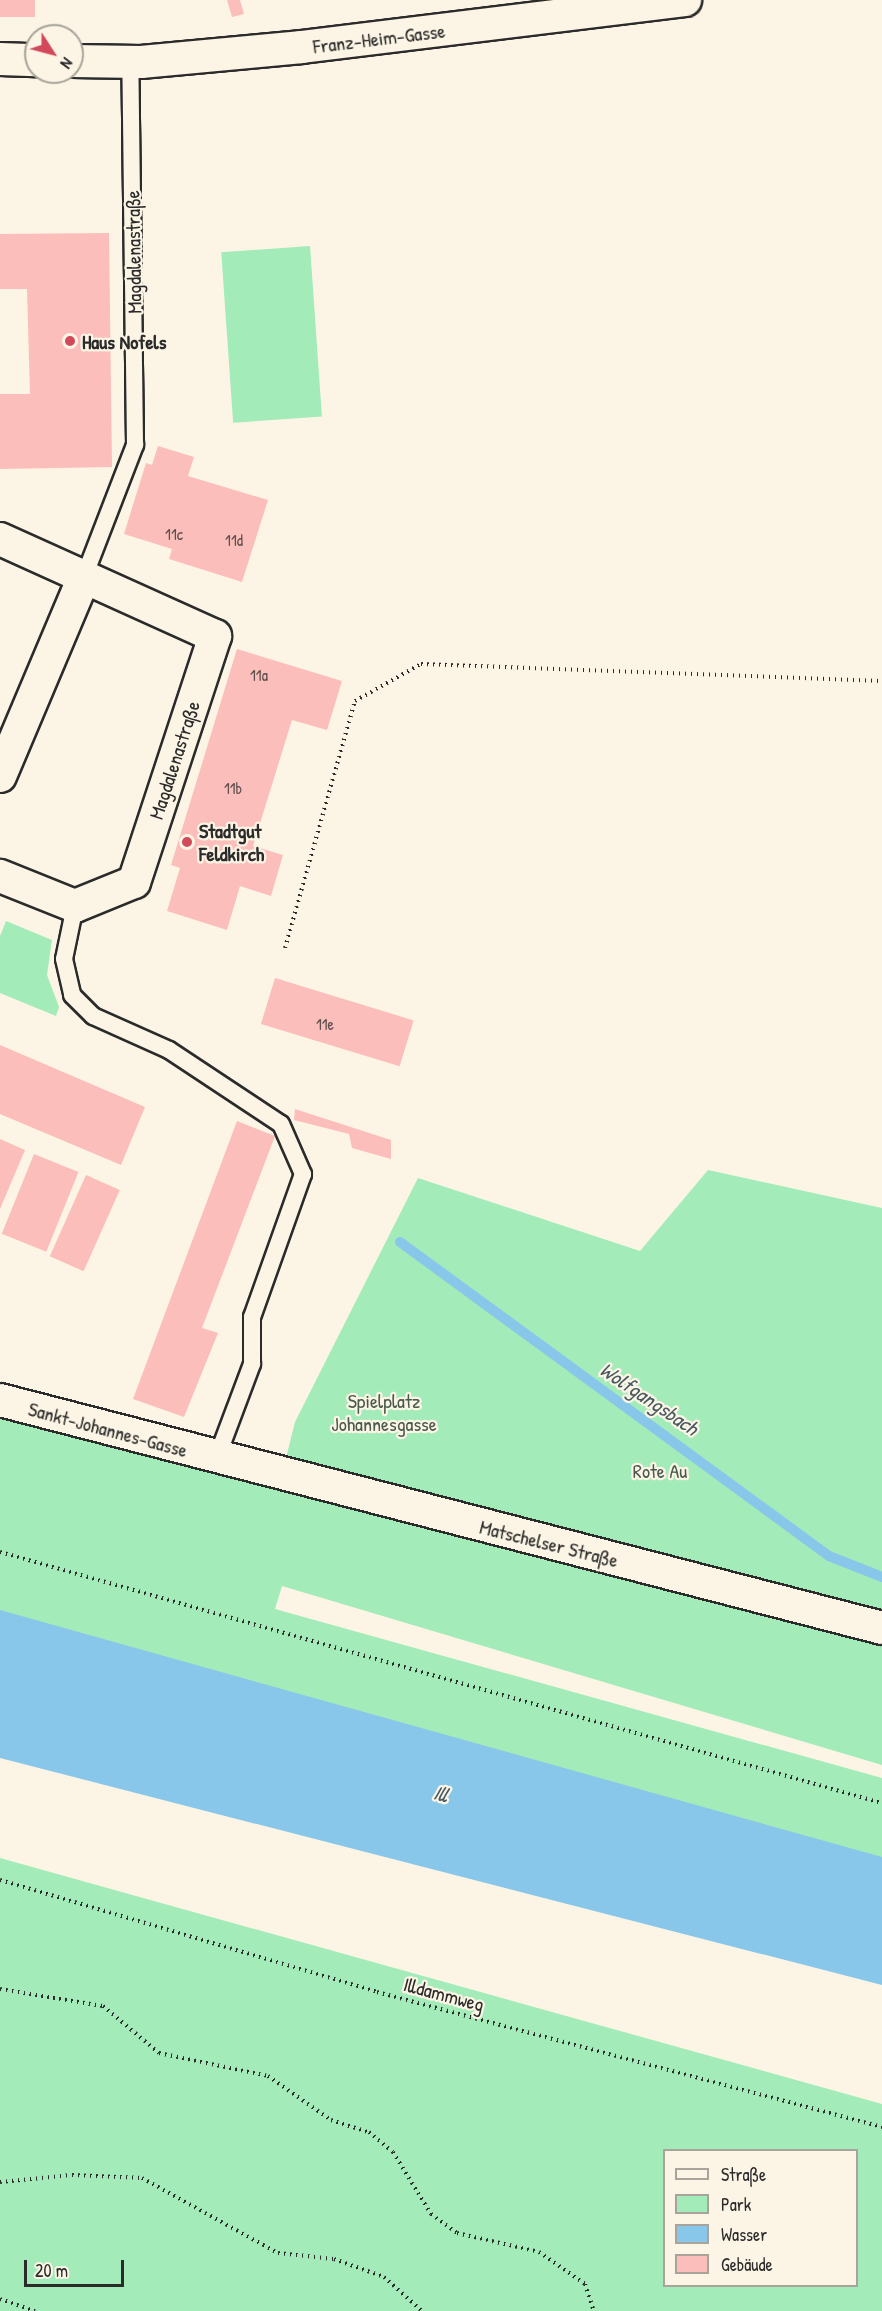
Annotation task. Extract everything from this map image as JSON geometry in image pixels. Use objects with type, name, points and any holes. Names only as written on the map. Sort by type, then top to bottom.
[{"type":"street","name":"Franz-Heim-Gasse","points":[[84,61],[130,62],[302,47],[685,0]]},
{"type":"street","points":[[0,59],[24,60]]},
{"type":"street","name":"Magdalenastraße","points":[[0,539],[215,636],[134,882],[75,906]]},
{"type":"street","name":"Magdalenastraße","points":[[0,776],[84,577]]},
{"type":"street","points":[[0,876],[75,906]]},
{"type":"street","name":"Sankt-Johannes-Gasse","points":[[0,1400],[217,1457]]},
{"type":"street","name":"Matschelser Straße","points":[[217,1457],[882,1628]]},
{"type":"lane","name":"Magdalenastraße","points":[[84,577],[135,445],[130,62]]},
{"type":"lane","points":[[75,906],[64,959],[72,995],[93,1016],[170,1050],[281,1124],[303,1174],[252,1317],[252,1364],[217,1457]]},
{"type":"path","points":[[285,948],[355,702],[421,664],[882,681]]},
{"type":"path","points":[[0,1552],[882,1803]]},
{"type":"path","name":"Illdammweg","points":[[0,1881],[377,1992],[882,2127]]},
{"type":"path","points":[[0,1989],[103,2006],[159,2053],[267,2076],[331,2120],[369,2132],[393,2152],[431,2214],[448,2227],[539,2252],[585,2284],[594,2311]]},
{"type":"path","points":[[0,2182],[72,2175],[142,2178],[278,2253],[334,2259],[384,2277],[422,2311]]},
{"type":"path","points":[[0,2299],[35,2311]]},
{"type":"green space","points":[[310,246],[322,417],[233,423],[221,252]]},
{"type":"green space","points":[[6,921],[52,940],[47,975],[59,1007],[56,1016],[0,993],[0,936]]},
{"type":"green space","name":"Rote Au","points":[[708,1170],[882,1208],[882,1765],[282,1586],[275,1609],[882,1778],[882,1860],[0,1615],[0,1413],[279,1486],[295,1422],[418,1178],[640,1251]]},
{"type":"green space","points":[[0,1858],[882,2104],[882,2311],[0,2311]]},
{"type":"water","name":"Ill","points":[[0,1610],[882,1857],[882,1985],[0,1758]]},
{"type":"building","points":[[0,0],[35,0],[35,17],[0,17]]},
{"type":"building","points":[[227,0],[240,0],[244,14],[232,17]]},
{"type":"building","name":"Haus Nofels","points":[[109,233],[112,467],[0,469],[0,394],[30,394],[27,289],[0,289],[0,234]]},
{"type":"building","points":[[158,446],[194,457],[188,476],[268,500],[242,582],[169,559],[172,549],[124,534],[146,463],[152,465]]},
{"type":"building","points":[[237,649],[342,681],[327,730],[292,720],[253,846],[283,855],[271,896],[240,886],[227,930],[167,911],[180,868],[171,865]]},
{"type":"building","points":[[275,978],[414,1020],[400,1066],[261,1024]]},
{"type":"building","points":[[0,1045],[145,1107],[121,1165],[0,1114]]},
{"type":"building","points":[[295,1109],[391,1140],[391,1159],[352,1148],[349,1134],[294,1120]]},
{"type":"building","points":[[237,1121],[275,1136],[202,1328],[218,1333],[184,1417],[133,1399]]},
{"type":"building","points":[[0,1139],[25,1150],[0,1209]]},
{"type":"building","points":[[34,1154],[79,1172],[46,1252],[2,1234]]},
{"type":"building","points":[[86,1175],[120,1190],[84,1271],[50,1256]]},
{"type":"waterway","name":"Wolfgangsbach","points":[[400,1242],[829,1556],[882,1577]]},
{"type":"place","name":"Haus Nofels","points":[[70,341]]},
{"type":"place","name":"Stadtgut Feldkirch","points":[[187,842]]},
{"type":"park label","name":"Spielplatz Johannesgasse","points":[[384,1412]]}]
